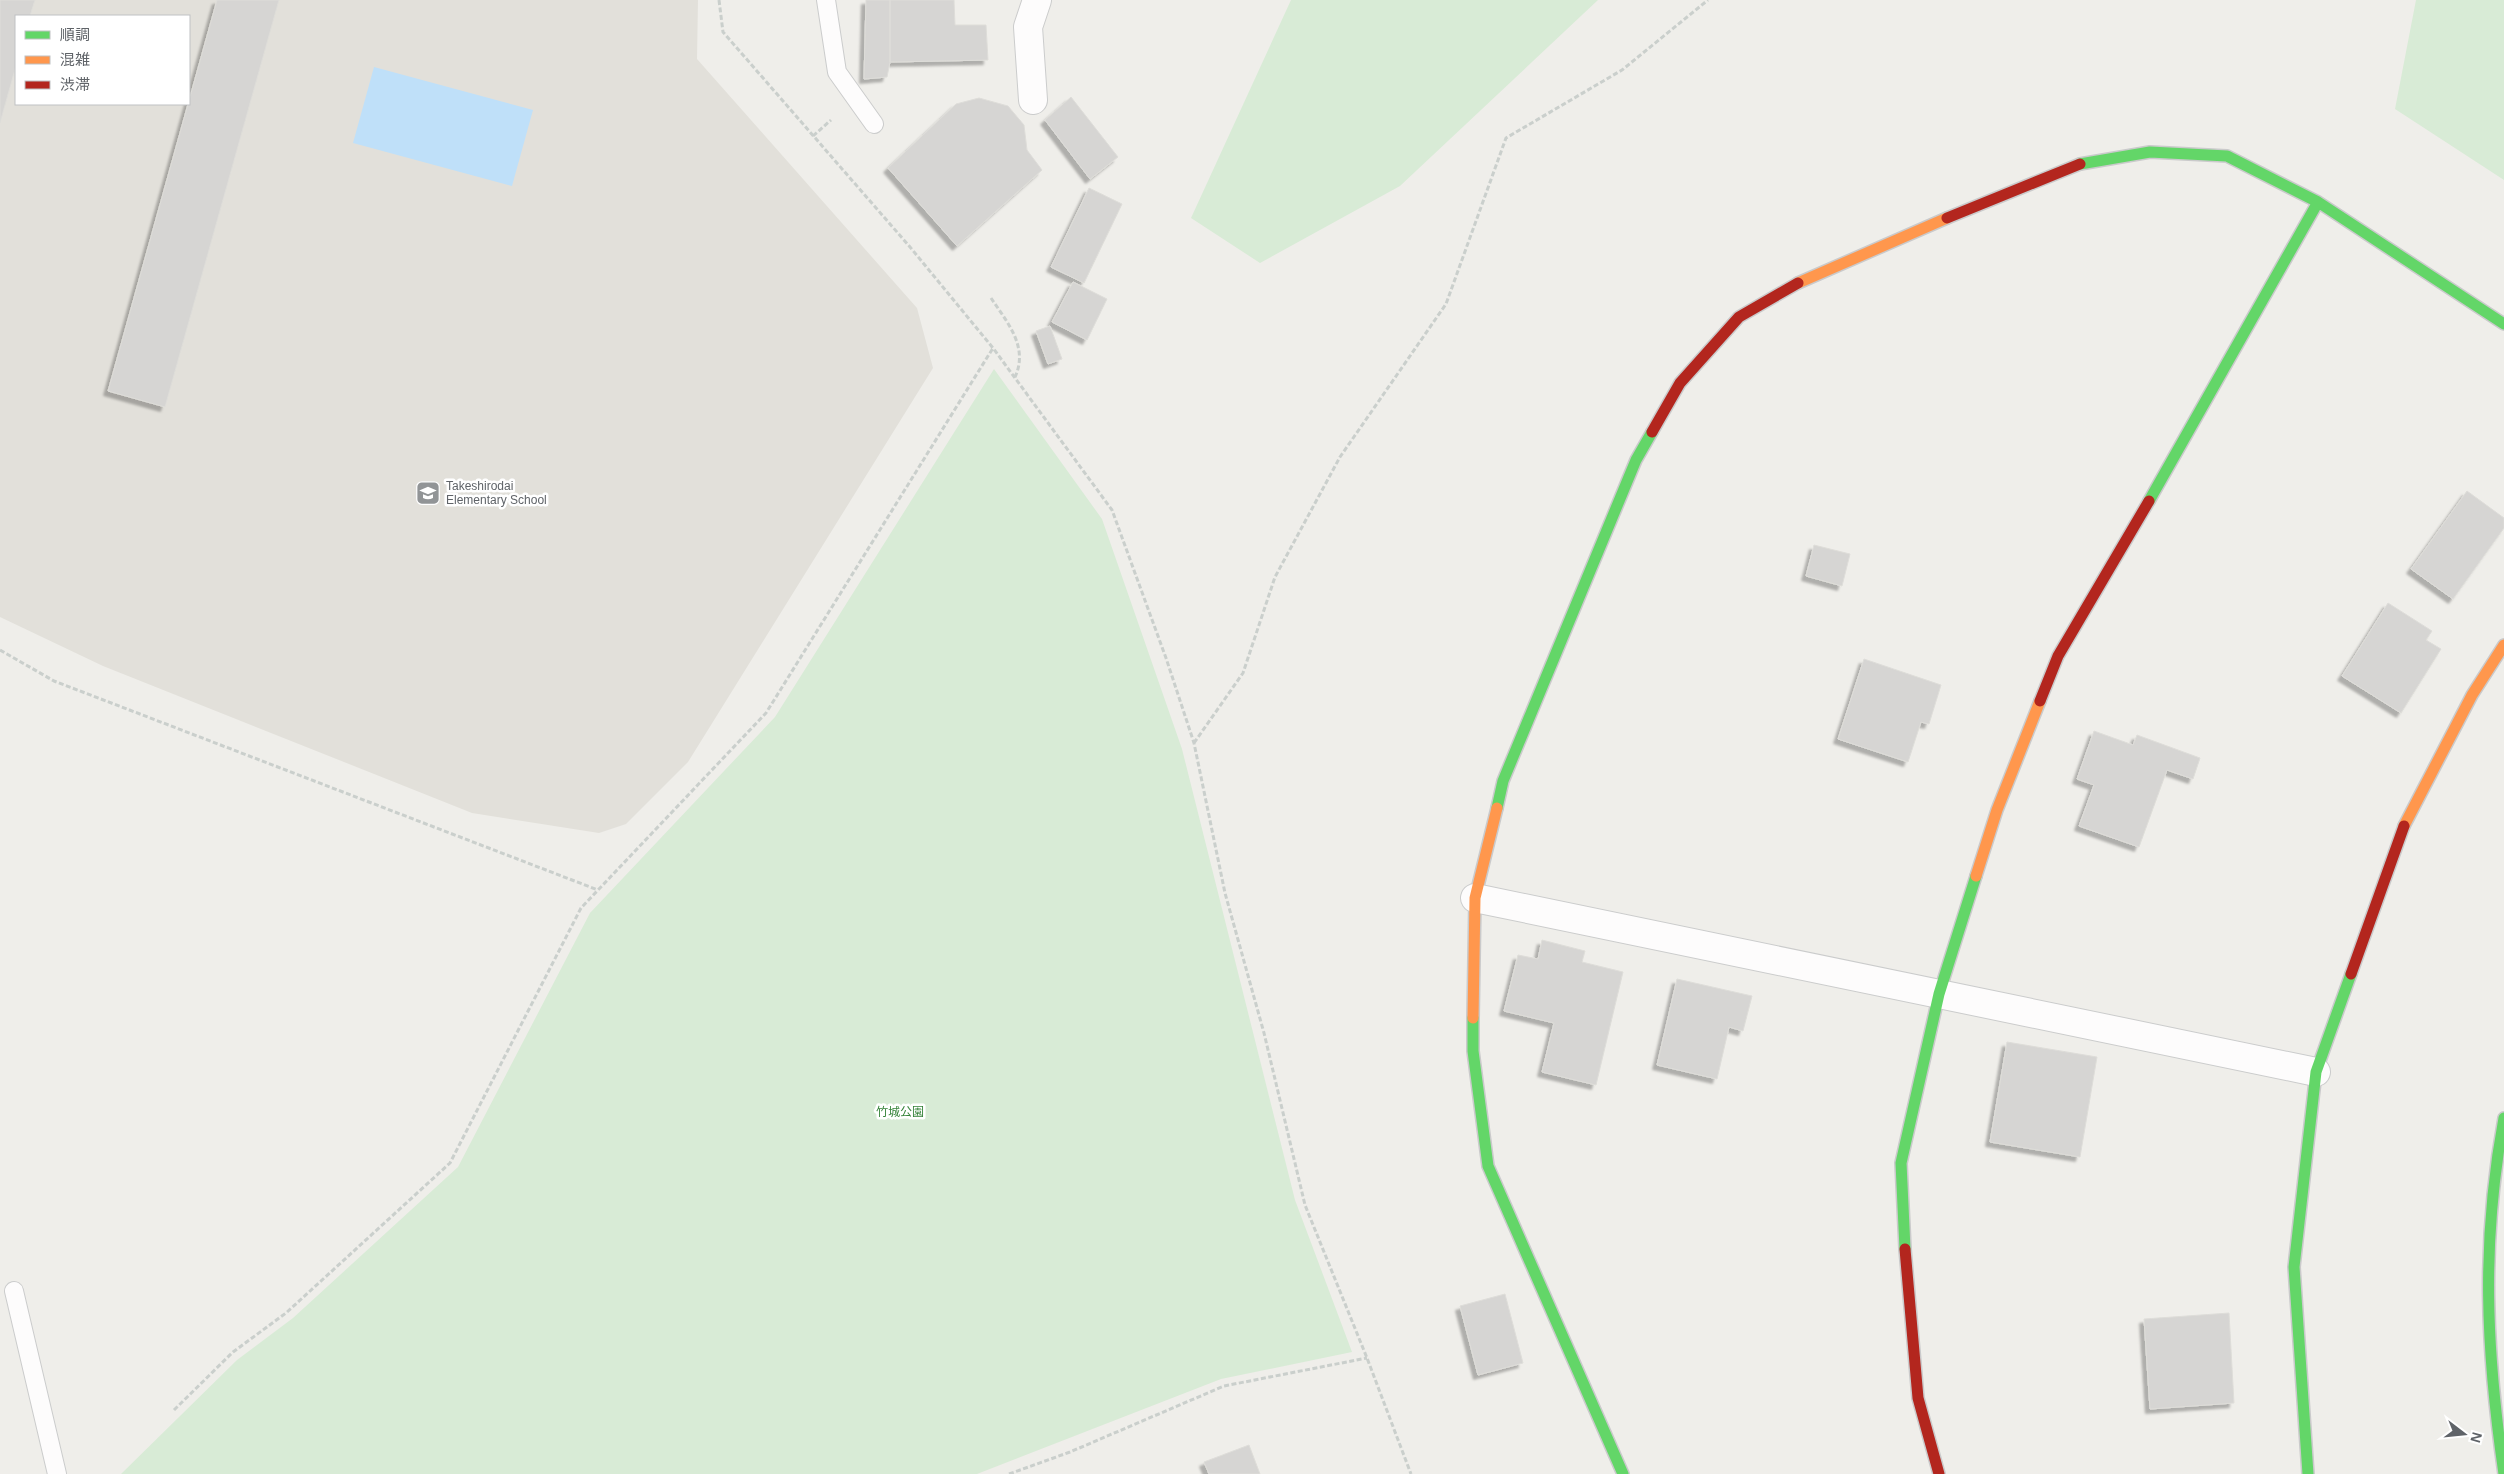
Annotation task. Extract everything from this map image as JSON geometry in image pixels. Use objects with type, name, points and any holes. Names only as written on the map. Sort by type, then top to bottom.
[{"type":"street","points":[[1032,100],[1028,26],[1037,0]]},
{"type":"street","points":[[1624,1474],[1488,1166],[1473,1051],[1475,898],[1503,781],[1636,460],[1680,383],[1739,317],[1810,276],[2073,165],[2150,152],[2227,156],[2318,202],[2504,324]]},
{"type":"street","points":[[1939,1474],[1918,1398],[1906,1265],[1901,1163],[1939,994],[1997,810],[2058,656],[2141,515],[2318,202]]},
{"type":"street","points":[[2308,1474],[2294,1267],[2316,1072],[2408,815],[2472,695],[2504,645]]},
{"type":"street","points":[[1475,898],[2316,1072]]},
{"type":"street","points":[[2504,1118],[2496,1152],[2488,1253],[2487,1327],[2496,1427],[2504,1474]]},
{"type":"lane","points":[[826,0],[838,72],[874,124]]},
{"type":"lane","points":[[14,1291],[57,1474]]},
{"type":"path","points":[[719,0],[723,32],[910,247],[993,348],[1112,510],[1166,658],[1194,743],[1225,893],[1264,1033],[1305,1205],[1367,1358],[1410,1474]]},
{"type":"path","points":[[1194,743],[1243,673],[1275,577],[1340,457],[1446,304],[1506,138],[1622,70],[1708,0]]},
{"type":"path","points":[[992,298],[1018,340],[1019,369],[1015,378]]},
{"type":"path","points":[[174,1410],[233,1352],[286,1313],[450,1163],[581,908],[766,713],[993,348]]},
{"type":"path","points":[[0,650],[54,681],[598,890]]},
{"type":"path","points":[[1008,1474],[1070,1452],[1224,1386],[1367,1358]]},
{"type":"shaded area","name":"Takeshirodai Elementary School","points":[[0,0],[698,0],[697,59],[917,308],[933,368],[688,762],[626,824],[599,833],[472,813],[103,666],[0,617]]},
{"type":"green space","points":[[1291,0],[1598,0],[1400,186],[1260,263],[1191,218]]},
{"type":"green space","points":[[2416,0],[2504,0],[2504,180],[2395,109]]},
{"type":"green space","name":"竹城公園","points":[[994,369],[1102,519],[1182,749],[1295,1200],[1352,1352],[1221,1379],[977,1474],[121,1474],[237,1360],[293,1318],[458,1167],[590,913],[775,717]]},
{"type":"water","points":[[374,67],[533,110],[512,186],[353,143]]},
{"type":"building","points":[[0,0],[35,0],[30,15],[15,15],[15,70],[0,123]]},
{"type":"building","points":[[217,0],[279,0],[165,407],[108,391],[188,105],[190,105],[190,97]]},
{"type":"building","points":[[866,0],[890,0],[890,62],[887,77],[864,79]]},
{"type":"building","points":[[890,0],[954,0],[955,25],[986,25],[988,60],[890,62]]},
{"type":"building","points":[[1071,97],[1118,157],[1090,179],[1045,120]]},
{"type":"building","points":[[979,98],[1008,106],[1024,125],[1027,150],[1042,170],[957,246],[888,168],[956,104]]},
{"type":"building","points":[[1089,188],[1122,204],[1084,283],[1051,267]]},
{"type":"building","points":[[1073,282],[1107,299],[1087,340],[1052,322]]},
{"type":"building","points":[[1050,326],[1062,359],[1048,364],[1036,331]]},
{"type":"building","points":[[2467,491],[2504,518],[2504,528],[2453,599],[2411,569]]},
{"type":"building","points":[[1814,545],[1850,554],[1842,586],[1806,576]]},
{"type":"building","points":[[2388,603],[2432,631],[2426,640],[2441,649],[2401,713],[2342,676]]},
{"type":"building","points":[[1864,659],[1941,685],[1929,724],[1921,722],[1908,762],[1838,739]]},
{"type":"building","points":[[2094,731],[2133,745],[2137,735],[2200,758],[2193,779],[2167,770],[2139,847],[2079,826],[2094,785],[2077,779]]},
{"type":"building","points":[[1542,940],[1585,951],[1582,962],[1623,972],[1596,1085],[1542,1072],[1554,1023],[1504,1011],[1518,955],[1538,959]]},
{"type":"building","points":[[1677,979],[1752,996],[1743,1031],[1729,1027],[1717,1079],[1657,1065]]},
{"type":"building","points":[[2007,1042],[2097,1057],[2080,1157],[1990,1142]]},
{"type":"building","points":[[1505,1294],[1523,1363],[1478,1375],[1460,1306]]},
{"type":"building","points":[[2229,1313],[2234,1403],[2150,1409],[2144,1319]]},
{"type":"building","points":[[1249,1445],[1260,1474],[1209,1474],[1204,1462]]},
{"type":"traffic: fast","points":[[2080,164],[2150,152],[2227,156],[2318,202],[2504,324]]},
{"type":"traffic: fast","points":[[2149,501],[2318,202]]},
{"type":"traffic: fast","points":[[1497,808],[1503,781],[1636,460],[1652,432]]},
{"type":"traffic: fast","points":[[1905,1249],[1901,1163],[1939,994],[1976,876]]},
{"type":"traffic: fast","points":[[2308,1474],[2294,1267],[2316,1072],[2351,974]]},
{"type":"traffic: fast","points":[[1473,1018],[1473,1051],[1488,1166],[1623,1474]]},
{"type":"traffic: fast","points":[[2504,1118],[2492,1208],[2489,1252],[2490,1340],[2493,1384],[2504,1474]]},
{"type":"traffic: slow","points":[[1798,283],[1947,218]]},
{"type":"traffic: slow","points":[[2404,826],[2472,695],[2504,645]]},
{"type":"traffic: slow","points":[[1976,876],[1997,810],[2040,701]]},
{"type":"traffic: slow","points":[[1473,1018],[1475,898],[1497,808]]},
{"type":"traffic: jam","points":[[1947,218],[2080,164]]},
{"type":"traffic: jam","points":[[1652,432],[1680,383],[1739,317],[1798,283]]},
{"type":"traffic: jam","points":[[2040,701],[2058,656],[2149,501]]},
{"type":"traffic: jam","points":[[2351,974],[2404,826]]},
{"type":"traffic: jam","points":[[1905,1249],[1918,1398],[1939,1474]]},
{"type":"place","name":"Takeshirodai Elementary School","points":[[428,493]]}]
